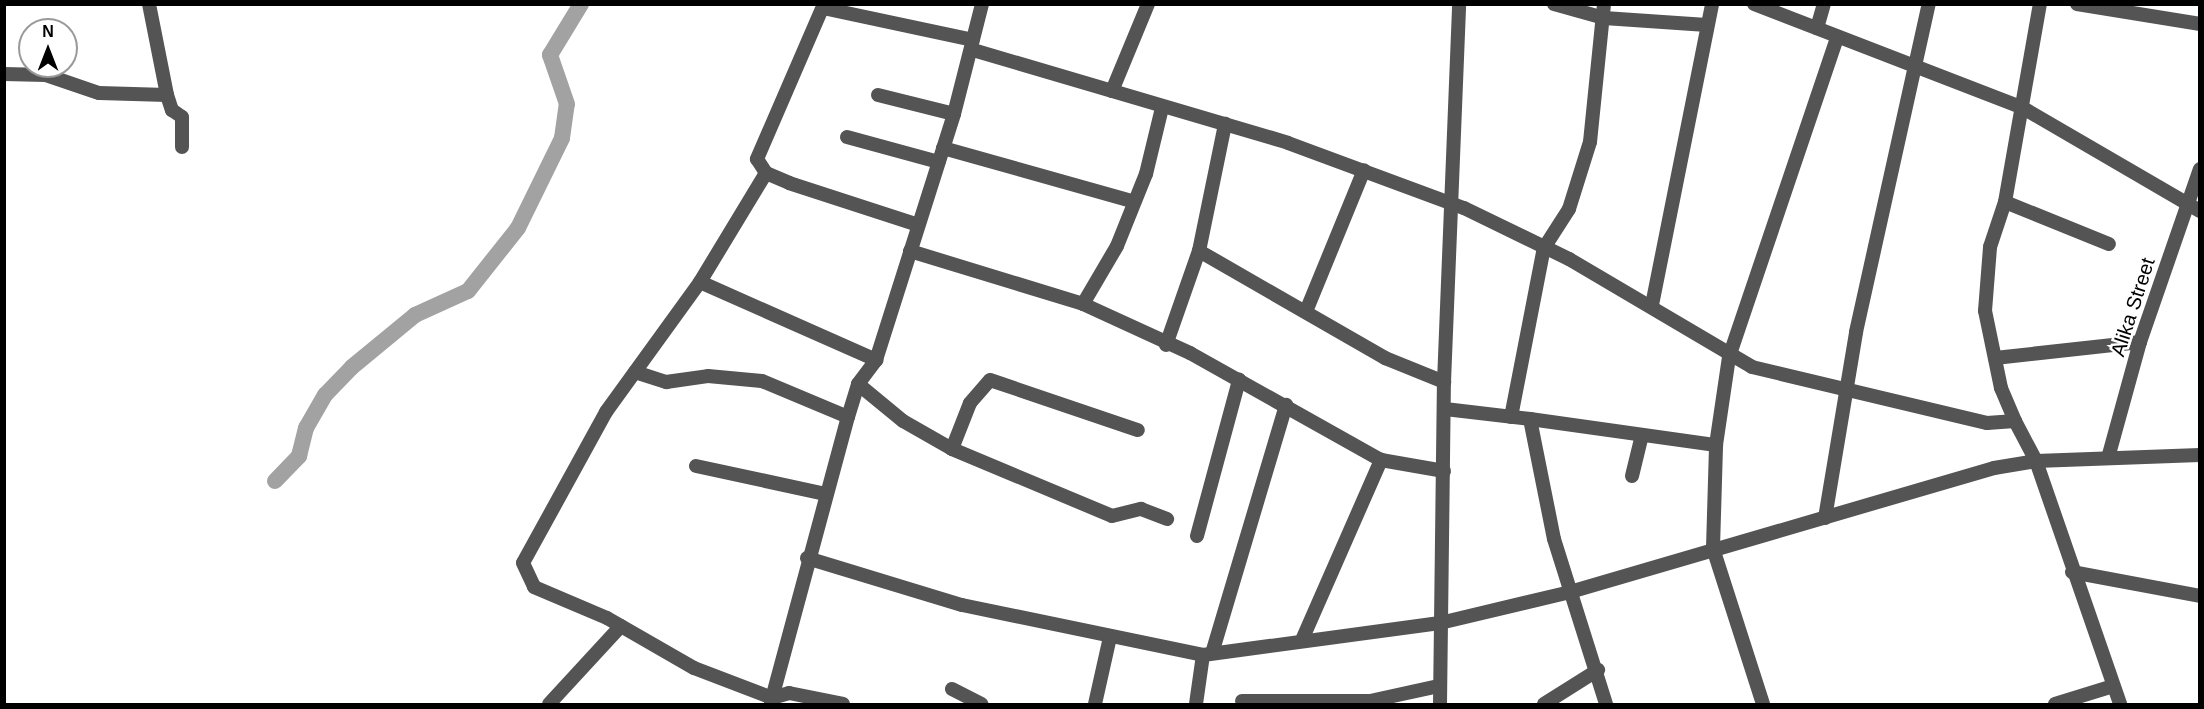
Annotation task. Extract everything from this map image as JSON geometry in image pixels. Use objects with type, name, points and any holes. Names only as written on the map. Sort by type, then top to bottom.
[{"type":"street","points":[[149,4],[167,95],[172,110],[182,117],[183,147]]},
{"type":"street","points":[[771,701],[807,558],[848,417],[858,384],[876,360],[954,114],[982,4]]},
{"type":"street","points":[[1112,91],[1148,4]]},
{"type":"street","points":[[1440,705],[1444,382],[1459,4]]},
{"type":"street","points":[[1554,4],[1707,25]]},
{"type":"street","points":[[1652,305],[1712,4]]},
{"type":"street","points":[[1755,4],[1837,38],[2023,108],[2194,207]]},
{"type":"street","points":[[1817,28],[1824,4]]},
{"type":"street","points":[[1825,518],[1846,391],[1929,4]]},
{"type":"street","points":[[2040,4],[2005,202],[1990,247],[1985,311],[1995,358],[2015,421],[2036,460],[2072,572],[2120,705]]},
{"type":"street","points":[[2077,4],[2199,24]]},
{"type":"street","points":[[918,225],[766,173],[757,159],[823,6],[973,45],[1162,108],[1225,124],[1364,170],[1450,202],[1652,305],[1729,357],[1846,391],[1987,423],[2015,421]]},
{"type":"street","points":[[1511,417],[1544,248],[1569,209],[1590,142],[1604,11]]},
{"type":"street","points":[[1762,705],[1713,548],[1716,445],[1729,357],[1762,246],[1837,38]]},
{"type":"street","points":[[4,74],[46,75],[99,93],[167,95]]},
{"type":"street","points":[[878,95],[954,114]]},
{"type":"street","points":[[1083,304],[1118,246],[1131,201],[1146,174],[1162,108]]},
{"type":"street","points":[[1166,345],[1199,251],[1225,124]]},
{"type":"street","points":[[847,137],[939,162]]},
{"type":"street","points":[[943,148],[1131,201]]},
{"type":"street","name":"Alika Street","points":[[2108,458],[2140,342],[2194,207],[2199,169]]},
{"type":"street","points":[[1307,309],[1364,170]]},
{"type":"street","points":[[766,173],[700,282],[635,372],[522,560],[534,587],[621,626],[694,668],[771,701],[789,693],[843,705]]},
{"type":"street","points":[[2005,202],[2109,244]]},
{"type":"street","points":[[910,251],[1083,304],[1239,380],[1381,460],[1444,471]]},
{"type":"street","points":[[1199,251],[1307,309],[1385,358],[1444,382]]},
{"type":"street","points":[[700,282],[876,360]]},
{"type":"street","points":[[1995,358],[2140,342]]},
{"type":"street","points":[[635,372],[666,382],[708,376],[762,381],[848,417]]},
{"type":"street","points":[[952,448],[970,402],[990,380],[1138,430]]},
{"type":"street","points":[[1197,536],[1239,380]]},
{"type":"street","points":[[858,384],[903,421],[952,448],[1112,516],[1141,509],[1167,519]]},
{"type":"street","points":[[1196,705],[1208,652],[1286,405]]},
{"type":"street","points":[[1445,409],[1716,445]]},
{"type":"street","points":[[1530,419],[1570,592],[1598,670],[1606,705]]},
{"type":"street","points":[[1632,476],[1642,435]]},
{"type":"street","points":[[807,558],[962,605],[1110,637],[1208,652],[1440,623],[1570,592],[1713,548],[2036,460],[2199,455]]},
{"type":"street","points":[[1302,640],[1381,460]]},
{"type":"street","points":[[696,466],[826,494]]},
{"type":"street","points":[[2072,572],[2199,596]]},
{"type":"street","points":[[549,705],[621,626]]},
{"type":"street","points":[[1095,705],[1110,637]]},
{"type":"street","points":[[1544,705],[1598,670]]},
{"type":"street","points":[[1242,702],[1370,701],[1439,686]]},
{"type":"street","points":[[2055,705],[2113,686]]},
{"type":"street","points":[[952,689],[981,705]]},
{"type":"waterway","points":[[275,481],[299,456],[306,428],[325,395],[352,367],[415,315],[468,291],[518,228],[562,138],[567,104],[550,55],[581,4]]}]
